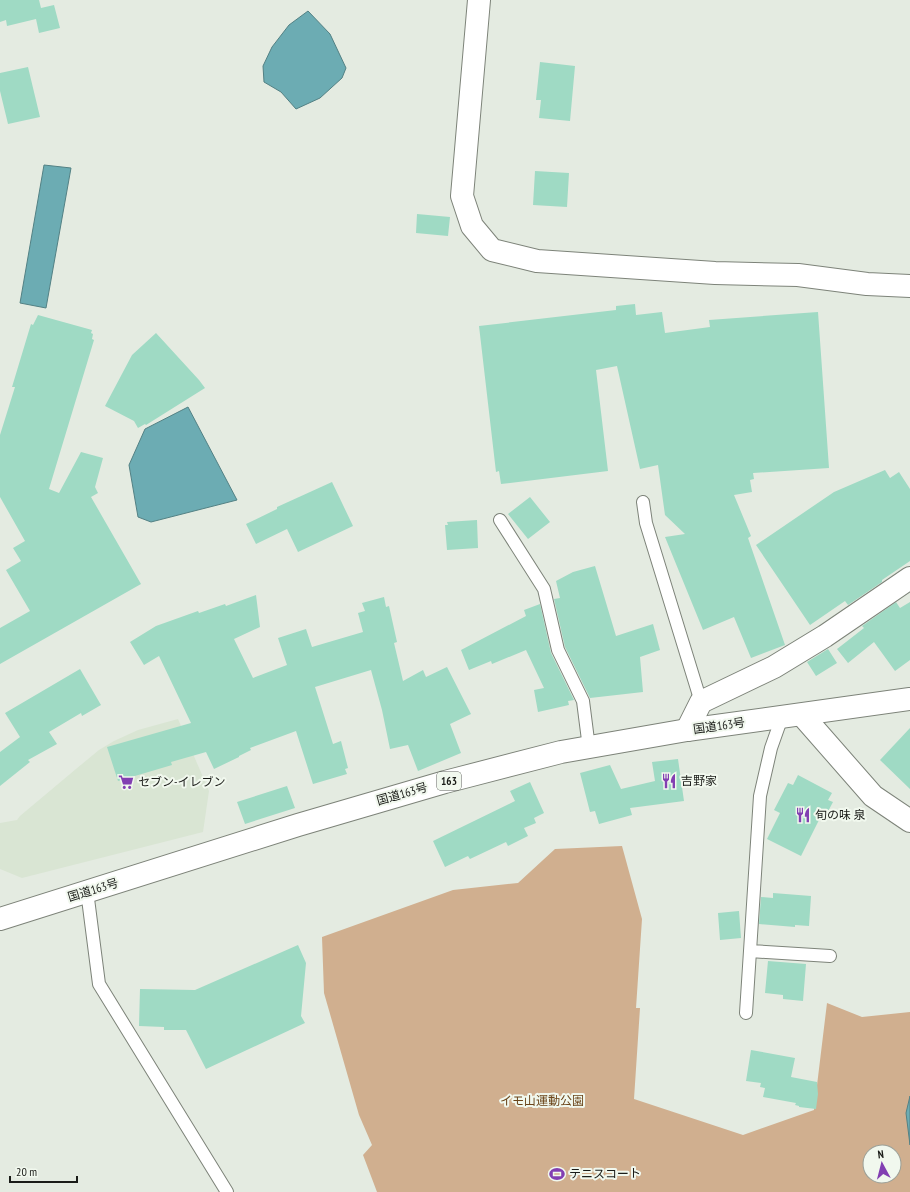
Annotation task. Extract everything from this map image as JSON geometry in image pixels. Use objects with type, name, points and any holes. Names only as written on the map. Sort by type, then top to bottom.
[{"type":"main road","points":[[479,0],[462,196],[472,226],[492,250],[545,262],[715,273],[798,275],[867,284],[910,286]]},
{"type":"main road","points":[[687,730],[701,702],[774,667],[825,636],[910,578]]},
{"type":"main road","name":"国道163号","points":[[0,919],[298,825],[445,782],[562,752],[687,730],[910,699]]},
{"type":"main road","points":[[792,716],[873,796],[910,821]]},
{"type":"lane","points":[[643,502],[646,523],[701,702]]},
{"type":"lane","points":[[500,520],[544,588],[558,650],[583,701],[588,748]]},
{"type":"lane","points":[[746,1013],[754,868],[760,796],[771,748],[792,716]]},
{"type":"lane","points":[[87,891],[99,984],[227,1192]]},
{"type":"lane","points":[[750,951],[830,956]]},
{"type":"shaded area","points":[[178,719],[209,791],[203,832],[22,878],[0,869],[0,823],[17,820],[99,750],[114,741],[138,730]]},
{"type":"green space","name":"イモ山運動公園","points":[[622,846],[642,919],[636,1008],[640,1008],[634,1099],[743,1135],[814,1110],[827,1003],[862,1017],[910,1012],[910,1192],[377,1192],[363,1155],[372,1145],[359,1115],[324,993],[322,937],[453,890],[518,883],[555,849]]},
{"type":"water","points":[[308,11],[330,34],[346,68],[342,78],[320,98],[296,109],[281,92],[264,82],[263,66],[272,47],[289,25]]},
{"type":"water","points":[[44,165],[71,168],[46,308],[20,303]]},
{"type":"water","points":[[188,407],[237,500],[151,522],[138,517],[129,465],[145,429]]},
{"type":"water","points":[[910,1096],[910,1145],[906,1113]]},
{"type":"building","points":[[0,0],[39,0],[41,8],[54,5],[60,28],[39,33],[36,19],[7,26],[6,20],[0,22]]},
{"type":"building","points":[[540,62],[575,66],[570,121],[539,118],[541,100],[536,100]]},
{"type":"building","points":[[28,67],[40,117],[8,124],[0,91],[0,73]]},
{"type":"building","points":[[535,171],[569,173],[567,207],[533,205]]},
{"type":"building","points":[[417,214],[450,217],[448,236],[416,233]]},
{"type":"building","points":[[635,304],[636,315],[662,312],[665,333],[710,327],[709,320],[818,312],[829,468],[753,473],[754,479],[750,480],[752,492],[734,495],[751,536],[748,538],[785,645],[751,658],[734,617],[703,630],[665,537],[685,534],[665,515],[658,465],[640,469],[617,366],[596,370],[608,471],[501,484],[499,471],[496,472],[479,326],[616,310],[616,306]]},
{"type":"building","points":[[38,315],[92,330],[92,339],[94,340],[49,489],[59,493],[81,452],[103,458],[95,487],[98,493],[91,497],[141,584],[0,664],[0,628],[30,611],[6,570],[21,561],[13,548],[25,541],[0,497],[0,435],[15,387],[12,387],[31,324],[33,325]]},
{"type":"building","points":[[156,333],[205,388],[146,425],[145,424],[138,428],[134,421],[105,406],[132,355]]},
{"type":"building","points":[[885,470],[890,478],[899,472],[910,489],[910,561],[848,605],[845,601],[810,625],[756,545],[834,492]]},
{"type":"building","points":[[332,482],[353,526],[298,552],[287,529],[256,544],[246,524],[277,509],[277,507]]},
{"type":"building","points":[[530,497],[550,522],[528,539],[508,514]]},
{"type":"building","points":[[477,520],[478,548],[447,550],[445,525],[448,525],[447,522]]},
{"type":"building","points":[[595,566],[616,636],[653,624],[660,650],[640,657],[643,692],[590,698],[565,647],[554,599],[560,598],[556,581],[573,572]]},
{"type":"building","points":[[256,595],[260,627],[234,639],[253,678],[287,665],[278,638],[306,629],[312,647],[363,632],[358,613],[365,611],[362,603],[384,597],[386,607],[389,606],[397,642],[394,643],[403,681],[423,670],[426,677],[447,667],[471,714],[450,724],[461,753],[418,771],[408,745],[390,749],[382,710],[371,670],[315,687],[333,744],[341,741],[348,768],[345,769],[347,774],[313,784],[296,731],[250,748],[251,750],[239,757],[214,769],[206,752],[171,762],[172,765],[118,781],[107,747],[191,723],[159,656],[144,665],[130,642],[156,626],[198,611],[199,613],[225,604],[226,606]]},
{"type":"building","points":[[896,602],[900,608],[910,602],[910,660],[895,671],[874,642],[848,663],[837,649],[864,628],[862,626]]},
{"type":"building","points":[[540,604],[551,653],[574,700],[568,701],[569,705],[538,712],[534,690],[544,688],[526,650],[492,664],[491,661],[469,670],[461,650],[526,616],[524,610]]},
{"type":"building","points":[[828,649],[837,663],[816,676],[807,662]]},
{"type":"building","points":[[80,669],[101,705],[82,716],[81,713],[49,732],[57,744],[28,760],[30,762],[0,786],[0,752],[20,737],[5,713]]},
{"type":"building","points":[[910,728],[910,789],[880,760]]},
{"type":"building","points":[[678,759],[684,801],[630,808],[632,815],[599,824],[595,811],[590,812],[580,773],[610,765],[621,789],[655,781],[652,762]]},
{"type":"building","name":"旬の味 泉","points":[[798,775],[832,793],[828,800],[833,802],[824,819],[820,818],[801,856],[767,839],[780,813],[774,810],[788,783],[793,785]]},
{"type":"building","points":[[530,782],[544,813],[534,818],[536,823],[524,828],[528,836],[508,846],[506,842],[470,859],[468,856],[445,867],[433,841],[515,801],[510,791]]},
{"type":"building","points":[[287,786],[295,808],[245,824],[237,802]]},
{"type":"building","points":[[773,893],[811,896],[809,926],[795,925],[795,927],[759,924],[761,897],[773,898]]},
{"type":"building","points":[[739,911],[741,938],[720,940],[718,913]]},
{"type":"building","points":[[298,945],[306,963],[301,1016],[305,1023],[206,1069],[186,1030],[164,1030],[164,1027],[139,1026],[140,989],[195,990]]},
{"type":"building","points":[[768,961],[806,964],[803,1001],[783,999],[783,995],[765,993]]},
{"type":"building","points":[[751,1050],[795,1058],[791,1077],[817,1082],[818,1094],[816,1109],[799,1107],[795,1105],[796,1103],[763,1097],[765,1088],[760,1087],[761,1083],[746,1081]]},
{"type":"place","name":"吉野家","points":[[669,781]]},
{"type":"place","name":"セブン-イレブン","points":[[126,782]]},
{"type":"place","name":"旬の味 泉","points":[[803,815]]},
{"type":"place","name":"テニスコート","points":[[557,1174]]}]
